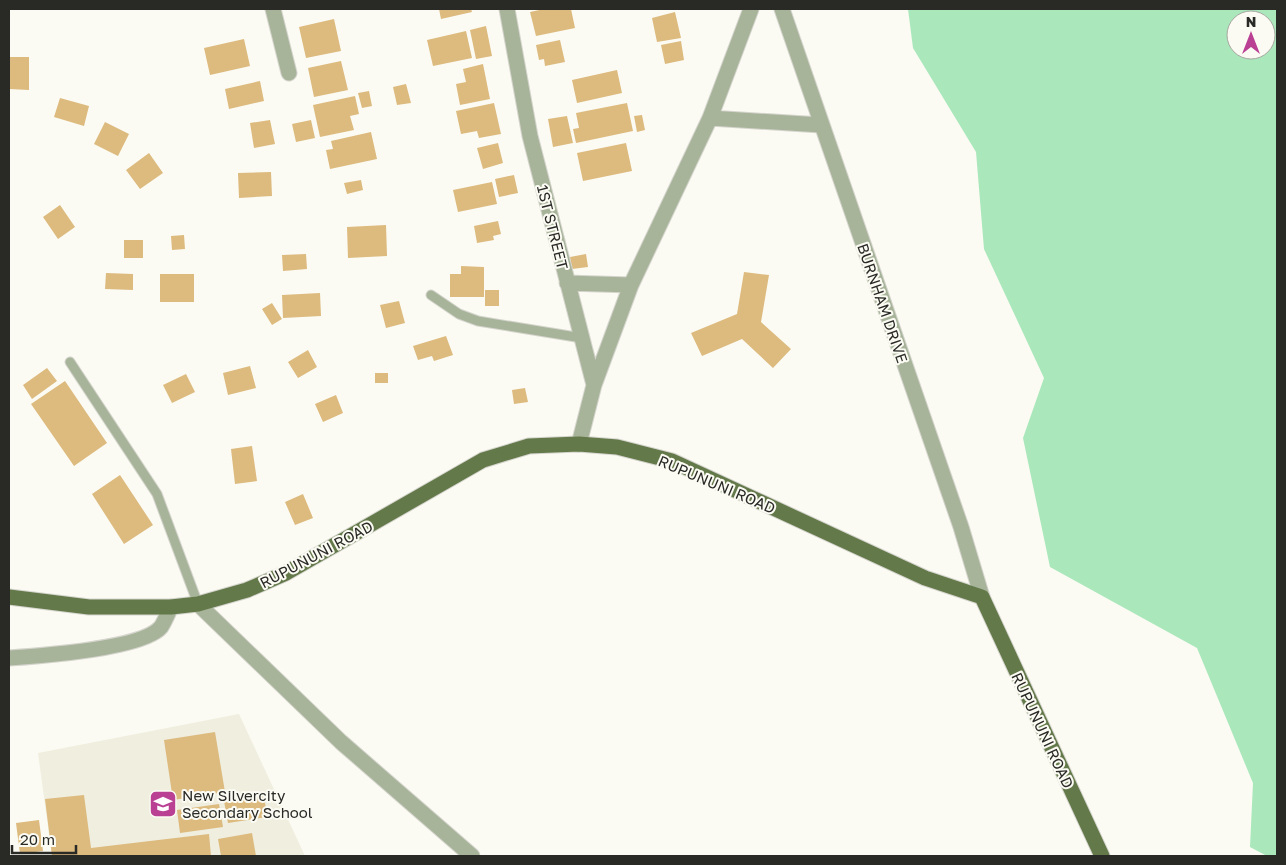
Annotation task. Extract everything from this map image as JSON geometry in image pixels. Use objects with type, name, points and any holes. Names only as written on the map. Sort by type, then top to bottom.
[{"type":"main road","name":"RUPUNUNI ROAD","points":[[9,596],[89,607],[172,607],[198,604],[247,590],[286,573],[484,460],[529,446],[579,444],[616,447],[672,461],[925,578],[982,597],[1102,856]]},
{"type":"street","points":[[273,9],[289,73]]},
{"type":"street","name":"1ST STREET","points":[[507,9],[530,136],[594,384],[579,444]]},
{"type":"street","points":[[594,384],[630,285],[710,118],[751,9]]},
{"type":"street","name":"BURNHAM DRIVE","points":[[782,9],[962,526],[982,597]]},
{"type":"street","points":[[710,118],[821,125]]},
{"type":"street","points":[[567,284],[630,285]]},
{"type":"street","points":[[198,604],[341,742],[472,856]]},
{"type":"street","points":[[9,658],[58,655],[139,640],[160,628],[172,607]]},
{"type":"lane","points":[[431,295],[459,314],[478,320],[582,338]]},
{"type":"lane","points":[[70,362],[157,494],[198,604]]},
{"type":"shaded area","points":[[908,9],[1277,9],[1277,856],[1267,856],[1250,847],[1253,783],[1197,648],[1050,567],[1023,438],[1044,378],[984,249],[976,152],[913,48]]},
{"type":"shaded area","name":"New Silvercity Secondary School","points":[[239,714],[305,856],[52,856],[38,753]]},
{"type":"building","points":[[439,9],[471,9],[472,12],[441,19]]},
{"type":"building","points":[[544,9],[571,9],[575,28],[536,36],[530,12]]},
{"type":"building","points":[[675,12],[681,38],[657,42],[652,18]]},
{"type":"building","points":[[334,19],[341,51],[306,58],[299,27]]},
{"type":"building","points":[[486,26],[492,56],[476,59],[470,30]]},
{"type":"building","points":[[466,31],[472,58],[433,66],[427,40]]},
{"type":"building","points":[[244,39],[250,66],[210,75],[204,48]]},
{"type":"building","points":[[560,40],[565,62],[545,66],[544,59],[539,60],[536,45]]},
{"type":"building","points":[[681,41],[684,60],[665,64],[661,45]]},
{"type":"building","points":[[9,57],[29,57],[29,90],[9,89]]},
{"type":"building","points":[[341,61],[348,90],[314,97],[308,68]]},
{"type":"building","points":[[483,64],[490,99],[460,105],[456,84],[466,82],[463,69]]},
{"type":"building","points":[[617,70],[622,93],[577,103],[572,80]]},
{"type":"building","points":[[260,81],[264,101],[229,109],[225,89]]},
{"type":"building","points":[[406,84],[411,103],[397,105],[393,87]]},
{"type":"building","points":[[369,91],[372,106],[362,108],[358,93]]},
{"type":"building","points":[[355,96],[359,114],[350,116],[354,130],[320,137],[313,105]]},
{"type":"building","points":[[60,98],[89,106],[84,126],[54,117]]},
{"type":"building","points":[[494,103],[501,134],[479,138],[477,131],[461,134],[456,111]]},
{"type":"building","points":[[627,103],[633,131],[576,143],[573,129],[579,128],[576,113]]},
{"type":"building","points":[[642,115],[645,130],[637,132],[634,116]]},
{"type":"building","points":[[567,116],[573,143],[553,147],[548,119]]},
{"type":"building","points":[[270,120],[275,144],[254,148],[250,123]]},
{"type":"building","points":[[311,120],[315,138],[296,142],[292,124]]},
{"type":"building","points":[[105,122],[129,134],[118,156],[94,144]]},
{"type":"building","points":[[371,132],[377,159],[330,169],[326,150],[333,149],[331,141]]},
{"type":"building","points":[[498,143],[503,163],[483,169],[477,148]]},
{"type":"building","points":[[626,143],[632,171],[583,181],[577,153]]},
{"type":"building","points":[[149,153],[163,173],[140,189],[126,170]]},
{"type":"building","points":[[271,172],[272,196],[239,198],[238,173]]},
{"type":"building","points":[[514,175],[518,193],[499,197],[495,179]]},
{"type":"building","points":[[361,180],[363,190],[347,194],[344,183]]},
{"type":"building","points":[[492,182],[497,204],[458,212],[453,190]]},
{"type":"building","points":[[60,205],[75,227],[58,239],[43,217]]},
{"type":"building","points":[[498,221],[501,234],[493,236],[494,240],[477,243],[474,226]]},
{"type":"building","points":[[386,225],[387,256],[348,258],[347,227]]},
{"type":"building","points":[[184,235],[185,249],[172,250],[171,236]]},
{"type":"building","points":[[124,240],[143,240],[143,258],[124,258]]},
{"type":"building","points":[[306,254],[307,269],[283,271],[282,255]]},
{"type":"building","points":[[586,254],[588,267],[572,269],[570,257]]},
{"type":"building","points":[[461,266],[484,267],[484,297],[450,297],[450,274],[461,274]]},
{"type":"building","points":[[744,272],[769,275],[761,322],[791,349],[773,368],[742,339],[702,356],[691,333],[737,314]]},
{"type":"building","points":[[106,273],[133,274],[133,290],[105,289]]},
{"type":"building","points":[[160,274],[194,274],[194,302],[160,302]]},
{"type":"building","points":[[485,290],[499,290],[499,306],[485,306]]},
{"type":"building","points":[[320,293],[321,316],[283,318],[282,295]]},
{"type":"building","points":[[399,301],[405,323],[386,328],[380,305]]},
{"type":"building","points":[[272,303],[282,319],[272,325],[262,309]]},
{"type":"building","points":[[446,336],[453,355],[434,361],[432,356],[418,360],[413,346]]},
{"type":"building","points":[[308,350],[317,367],[298,378],[288,362]]},
{"type":"building","points":[[250,366],[256,388],[228,395],[223,373]]},
{"type":"building","points":[[47,368],[57,381],[32,399],[23,385]]},
{"type":"building","points":[[375,373],[388,373],[388,383],[375,383]]},
{"type":"building","points":[[186,374],[195,392],[172,403],[163,385]]},
{"type":"building","points":[[65,381],[107,443],[74,466],[31,404]]},
{"type":"building","points":[[525,388],[528,402],[514,404],[512,390]]},
{"type":"building","points":[[336,395],[343,413],[323,422],[315,404]]},
{"type":"building","points":[[252,446],[257,481],[235,484],[231,449]]},
{"type":"building","points":[[120,475],[153,525],[124,544],[92,494]]},
{"type":"building","points":[[303,494],[313,518],[295,525],[285,502]]},
{"type":"building","points":[[215,732],[225,792],[173,800],[164,740]]},
{"type":"building","points":[[84,795],[91,848],[209,834],[211,856],[52,856],[45,799]]},
{"type":"building","points":[[264,795],[267,817],[228,823],[224,801]]},
{"type":"building","points":[[219,804],[223,827],[180,833],[177,810]]},
{"type":"building","points":[[39,820],[43,851],[20,854],[16,823]]},
{"type":"building","points":[[252,833],[256,856],[221,856],[218,839]]},
{"type":"place","name":"New Silvercity Secondary School","points":[[163,804]]}]
